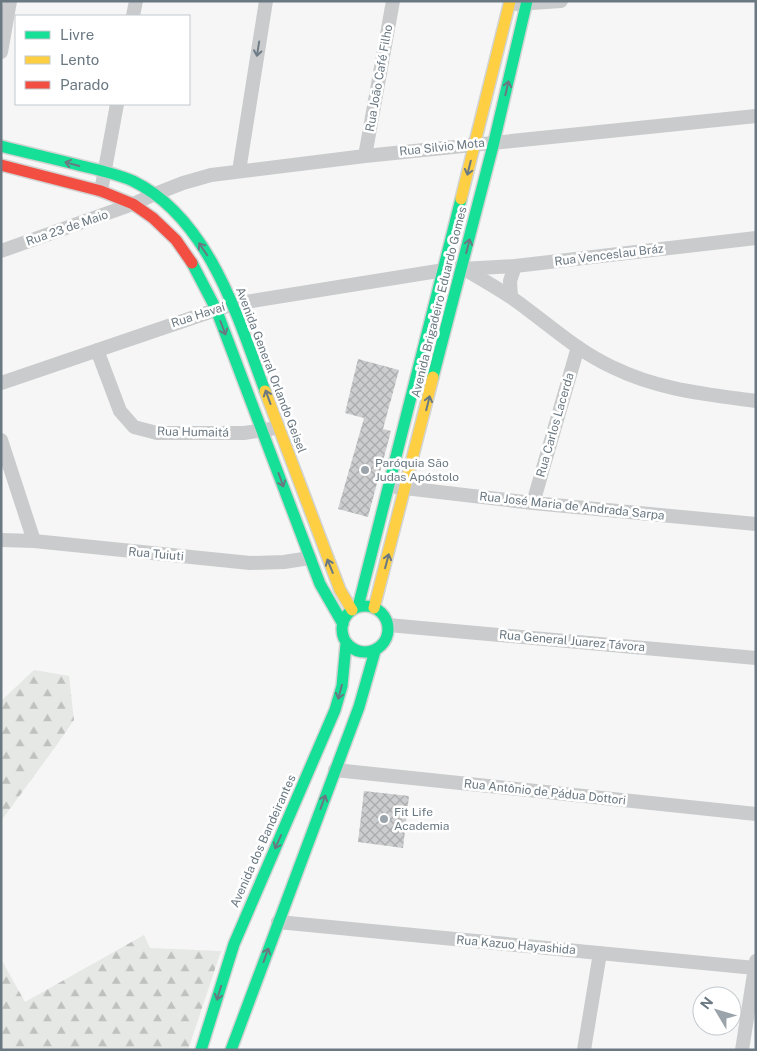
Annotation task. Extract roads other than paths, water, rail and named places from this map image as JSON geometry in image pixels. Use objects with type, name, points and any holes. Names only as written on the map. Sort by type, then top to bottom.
[{"type":"main road","name":"Avenida Brigadeiro Eduardo Gomes","points":[[355,608],[389,485],[444,270],[509,2]]},
{"type":"main road","name":"Avenida Brigadeiro Eduardo Gomes","points":[[374,608],[494,142],[527,2]]},
{"type":"main road","name":"Avenida General Orlando Geisel","points":[[1,146],[105,172],[132,182],[155,194],[172,208],[190,230],[212,261],[233,304],[332,571],[355,608]]},
{"type":"main road","points":[[1,165],[100,191],[133,204],[153,218],[176,240],[196,269],[216,309],[320,584],[343,624]]},
{"type":"main road","points":[[231,1050],[359,707],[375,651],[386,640],[388,625],[385,618],[374,608],[366,606],[355,608],[346,616],[343,624],[342,630],[346,644],[359,652],[375,651]]},
{"type":"main road","name":"Avenida dos Bandeirantes","points":[[201,1050],[234,944],[335,710],[343,680],[346,644]]},
{"type":"street","points":[[1,52],[10,1]]},
{"type":"street","points":[[133,15],[136,1]]},
{"type":"street","points":[[239,170],[266,1]]},
{"type":"street","name":"Rua João Café Filho","points":[[365,156],[393,1]]},
{"type":"street","points":[[509,2],[561,1]]},
{"type":"street","points":[[100,191],[117,105]]},
{"type":"street","name":"Rua Silvio Mota","points":[[133,204],[155,194],[211,175],[239,170],[756,116]]},
{"type":"street","name":"Rua 23 de Maio","points":[[1,251],[133,204]]},
{"type":"street","name":"Rua Venceslau Bráz","points":[[462,268],[516,266],[756,238]]},
{"type":"street","points":[[511,297],[510,281],[516,266]]},
{"type":"street","points":[[462,268],[511,297],[578,347],[611,367],[680,391],[756,401]]},
{"type":"street","name":"Rua Havaí","points":[[1,383],[233,304],[462,268]]},
{"type":"street","name":"Rua Carlos Lacerda","points":[[533,503],[578,347]]},
{"type":"street","name":"Rua Humaitá","points":[[96,350],[120,411],[134,427],[156,433],[244,433],[279,427]]},
{"type":"street","points":[[1,440],[34,541]]},
{"type":"street","name":"Rua José Maria de Andrada Sarpa","points":[[389,485],[406,489],[533,503],[756,524]]},
{"type":"street","name":"Rua Tuiuti","points":[[1,540],[34,541],[250,563],[284,562],[310,558]]},
{"type":"street","name":"Rua General Juarez Távora","points":[[388,625],[756,658]]},
{"type":"street","name":"Rua Antônio de Pádua Dottori","points":[[335,770],[756,814]]},
{"type":"street","name":"Rua Kazuo Hayashida","points":[[278,922],[600,953],[755,964]]},
{"type":"street","points":[[584,1050],[600,953]]},
{"type":"street","points":[[742,1050],[755,964]]},
{"type":"place","name":"Paróquia São Judas Apóstolo","points":[[365,470]]},
{"type":"place","name":"Fit Life Academia","points":[[384,819]]}]
